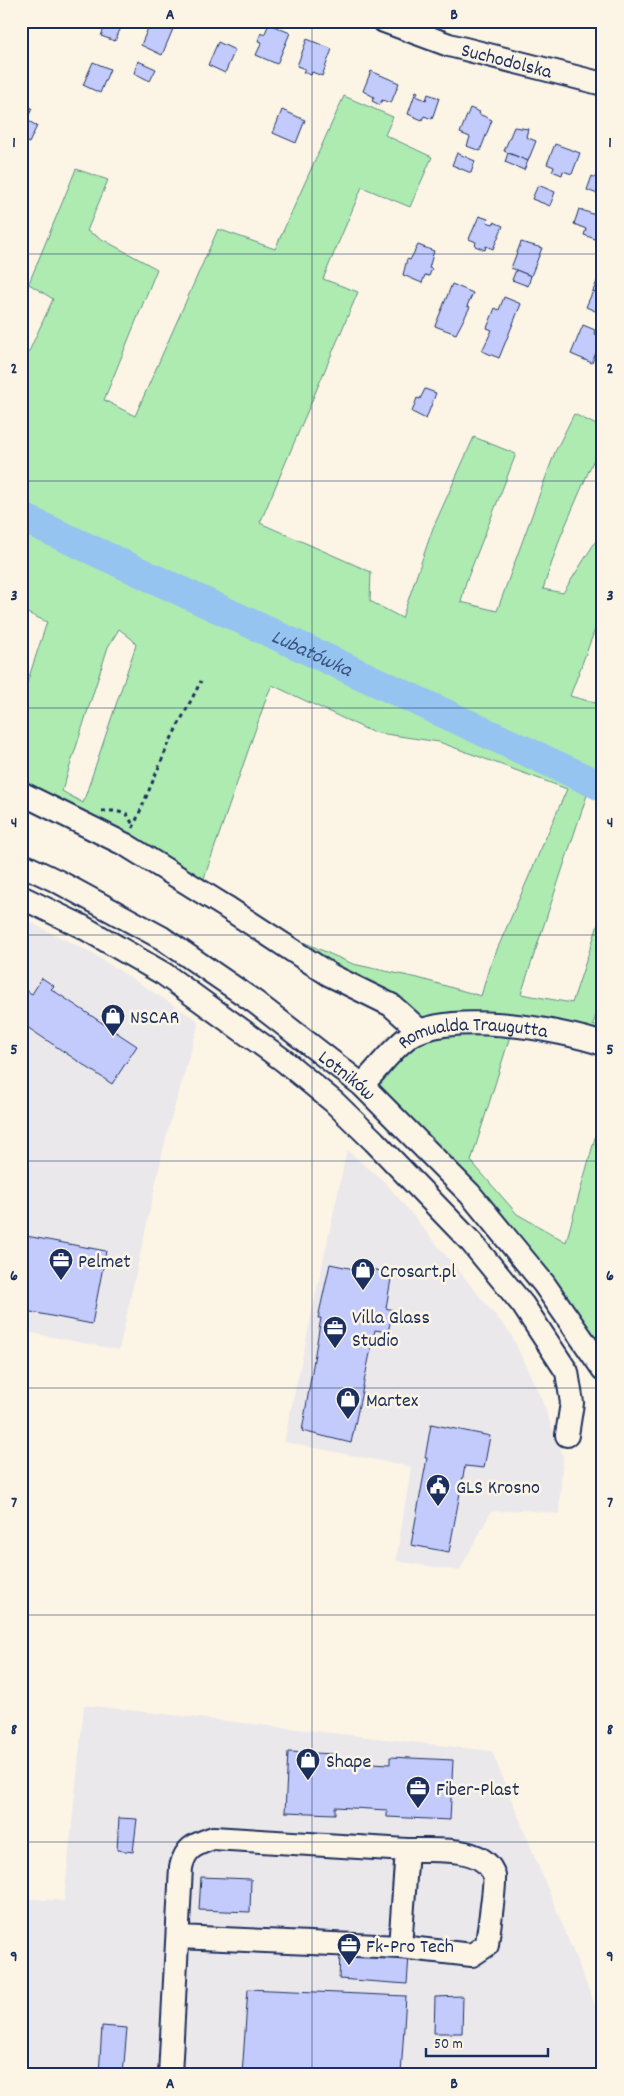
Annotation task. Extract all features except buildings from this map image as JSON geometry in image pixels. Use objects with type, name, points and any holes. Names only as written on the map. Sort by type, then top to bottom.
[{"type":"street","name":"Suchodolska","points":[[384,21],[449,45],[603,84]]},
{"type":"street","points":[[21,792],[126,845],[330,975],[392,1005],[420,1031]]},
{"type":"street","name":"Lotników","points":[[21,864],[59,882],[162,938],[255,1002],[362,1085],[470,1194],[544,1284],[603,1369]]},
{"type":"street","points":[[21,897],[89,930],[164,974],[283,1060],[334,1102],[374,1141],[472,1242],[523,1305],[568,1372],[572,1403],[567,1435]]},
{"type":"street","name":"Romualda Traugutta","points":[[362,1085],[407,1038],[420,1031],[443,1024],[526,1027],[586,1038],[603,1044]]},
{"type":"street","points":[[170,2075],[181,1868],[184,1855],[195,1844],[213,1838],[407,1850],[463,1851],[485,1862],[494,1876],[487,1945],[472,1955],[400,1947],[178,1937]]},
{"type":"street","points":[[400,1947],[407,1850]]},
{"type":"path","points":[[126,845],[168,743],[201,681]]},
{"type":"shaded area","points":[[21,918],[92,953],[197,1020],[198,1026],[167,1133],[119,1350],[21,1331]]},
{"type":"shaded area","points":[[347,1150],[386,1183],[511,1334],[541,1398],[563,1456],[559,1514],[523,1510],[491,1512],[459,1571],[396,1561],[411,1467],[284,1442]]},
{"type":"shaded area","points":[[84,1705],[492,1751],[603,2025],[603,2075],[21,2075],[21,1898],[64,1901]]},
{"type":"green space","points":[[344,96],[393,117],[385,135],[432,157],[410,207],[362,187],[323,279],[358,292],[260,523],[371,572],[370,601],[402,618],[433,528],[474,437],[516,454],[466,582],[461,602],[497,611],[555,452],[574,414],[603,428],[603,438],[560,538],[543,589],[563,593],[599,536],[603,525],[603,608],[570,696],[603,705],[603,798],[587,795],[521,994],[572,1003],[603,910],[603,991],[593,1025],[603,1028],[603,1037],[490,1015],[448,1013],[424,1018],[379,986],[319,961],[294,938],[353,964],[418,978],[481,996],[489,968],[567,789],[439,742],[372,732],[272,685],[202,884],[21,785],[21,701],[47,622],[21,610],[21,369],[53,299],[29,284],[21,301],[21,280],[29,283],[76,169],[108,180],[87,231],[157,269],[104,400],[135,416],[218,229],[275,249]],"holes":[[[119,629],[133,640],[136,645],[83,803],[62,791],[108,647]]]},
{"type":"green space","points":[[442,1032],[468,1035],[511,1033],[471,1161],[517,1214],[566,1242],[603,1109],[603,1351],[576,1311],[467,1174],[378,1087],[383,1075],[409,1046]]},
{"type":"waterway","name":"Lubatówka","points":[[21,517],[603,787]]},
{"type":"place","name":"NSCAR","points":[[113,1037]]},
{"type":"place","name":"Pelmet","points":[[61,1281]]},
{"type":"place","name":"Crosart.pl","points":[[363,1291]]},
{"type":"place","name":"Villa Glass Studio","points":[[335,1349]]},
{"type":"place","name":"Martex","points":[[348,1420]]},
{"type":"place","name":"GLS Krosno","points":[[438,1507]]},
{"type":"place","name":"Shape","points":[[308,1781]]},
{"type":"place","name":"Fiber-Plast","points":[[418,1809]]},
{"type":"place","name":"Fk-Pro Tech","points":[[349,1966]]}]
